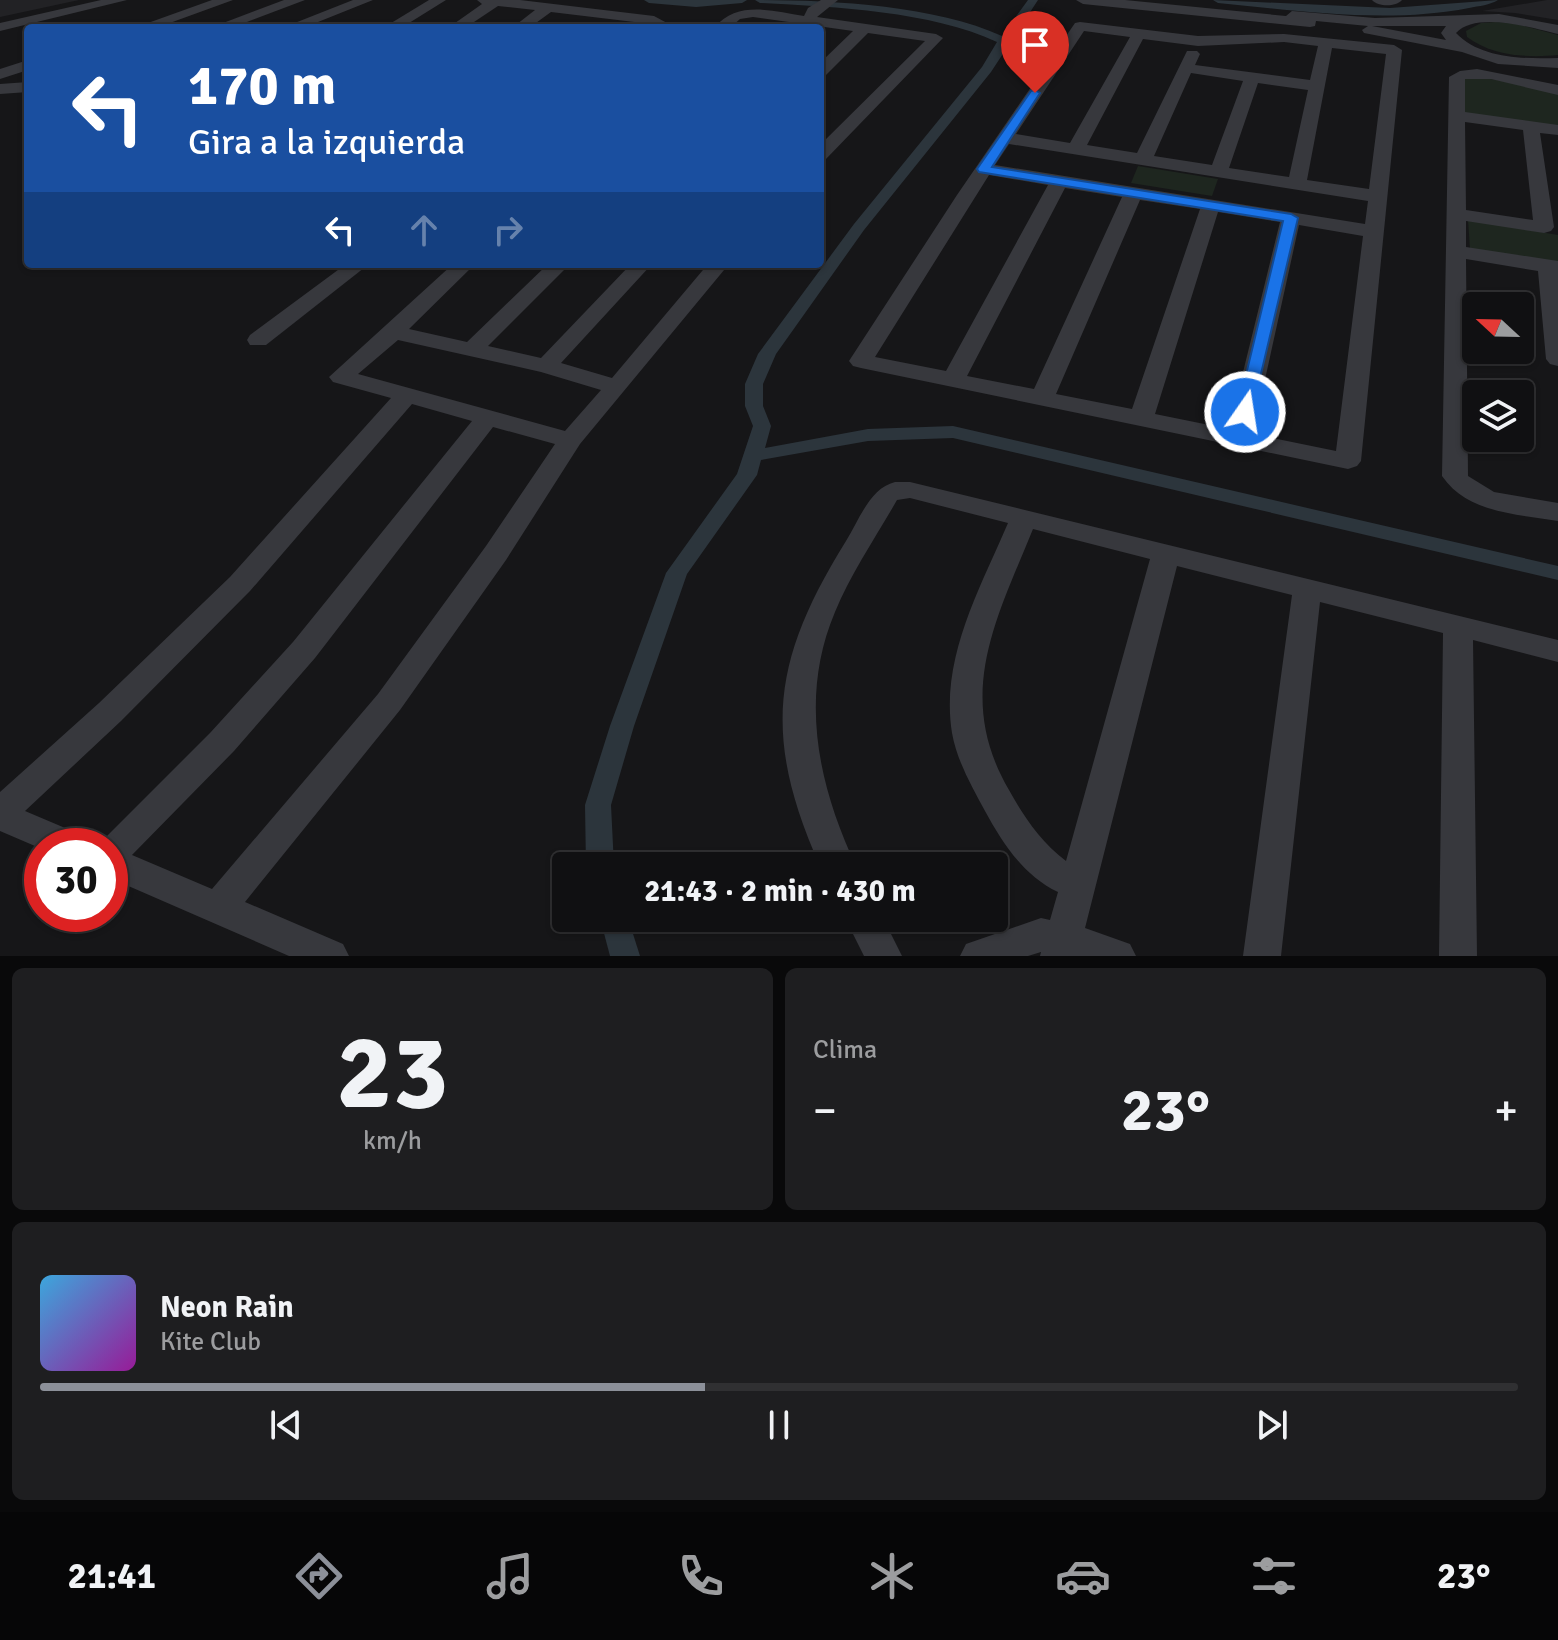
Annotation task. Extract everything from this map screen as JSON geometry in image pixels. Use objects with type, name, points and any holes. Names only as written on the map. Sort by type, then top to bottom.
[{"type":"street","points":[[0,20],[95,0]]},
{"type":"street","points":[[0,27],[120,0]]},
{"type":"street","points":[[153,24],[226,0]]},
{"type":"street","points":[[229,24],[298,0]]},
{"type":"street","points":[[300,24],[366,0]]},
{"type":"street","points":[[397,24],[439,0]]},
{"type":"street","points":[[782,16],[807,0]]},
{"type":"street","points":[[809,20],[813,11],[831,0]]},
{"type":"street","points":[[1083,0],[1254,17],[1461,22],[1490,19],[1558,28]]},
{"type":"street","points":[[1144,0],[1376,30],[1507,61],[1558,63]]},
{"type":"street","points":[[1379,0],[1395,0]]},
{"type":"street","points":[[460,24],[490,1],[654,20],[659,24]]},
{"type":"street","points":[[1284,38],[1284,31],[1308,1]]},
{"type":"street","points":[[1326,4],[1330,14],[1340,19]]},
{"type":"street","points":[[525,24],[549,7]]},
{"type":"street","points":[[725,24],[732,17],[744,13],[931,35],[937,40],[824,147]]},
{"type":"street","points":[[593,24],[606,14]]},
{"type":"street","points":[[1254,17],[1265,29],[1264,38]]},
{"type":"street","points":[[1461,22],[1451,27],[1448,33],[1469,50],[1483,67],[1481,74]]},
{"type":"street","points":[[1080,26],[1198,41],[1284,38],[1394,50],[1371,231],[1350,459],[1335,460],[861,361],[1080,26]]},
{"type":"street","points":[[824,64],[866,27]]},
{"type":"street","points":[[1076,149],[1139,33]]},
{"type":"street","points":[[1143,160],[1198,41]]},
{"type":"street","points":[[1297,184],[1326,42]]},
{"type":"street","points":[[1506,78],[1503,69],[1507,61]]},
{"type":"street","points":[[1532,64],[1558,72]]},
{"type":"street","points":[[0,74],[24,66]]},
{"type":"street","points":[[1186,68],[1317,86]]},
{"type":"street","points":[[1558,90],[1467,72],[1457,77],[1455,476],[1459,485],[1478,496],[1558,512]]},
{"type":"street","points":[[1219,171],[1252,77]]},
{"type":"street","points":[[0,89],[24,87]]},
{"type":"street","points":[[1457,116],[1558,130]]},
{"type":"street","points":[[1457,214],[1551,228],[1531,127]]},
{"type":"street","points":[[1005,138],[1375,196]]},
{"type":"street","points":[[984,169],[1371,231]]},
{"type":"street","points":[[953,380],[1059,181]]},
{"type":"street","points":[[1042,399],[1133,193]]},
{"type":"street","points":[[1141,420],[1211,205]]},
{"type":"street","points":[[1239,440],[1291,218]]},
{"type":"street","points":[[1458,252],[1553,267],[1558,359]]},
{"type":"street","points":[[258,340],[354,268]]},
{"type":"street","points":[[461,268],[341,377],[570,440]]},
{"type":"street","points":[[472,349],[556,268]]},
{"type":"street","points":[[546,366],[638,268]]},
{"type":"street","points":[[218,908],[389,702],[496,553],[570,440],[716,268]]},
{"type":"street","points":[[393,332],[546,366],[617,387]]},
{"type":"street","points":[[32,828],[0,814],[130,693],[240,584],[407,395]]},
{"type":"street","points":[[128,837],[222,742],[304,650],[488,417]]},
{"type":"street","points":[[833,852],[808,787],[799,729],[802,675],[821,611],[890,492],[910,490],[1558,651]]},
{"type":"street","points":[[1024,518],[969,654],[963,701],[965,726],[971,752],[988,790],[1024,845],[1041,865],[1078,885]]},
{"type":"street","points":[[1062,947],[1166,553]]},
{"type":"street","points":[[1262,956],[1307,589]]},
{"type":"street","points":[[1458,626],[1458,956]]},
{"type":"street","points":[[128,870],[330,956]]},
{"type":"street","points":[[871,932],[883,956]]},
{"type":"street","points":[[979,956],[1029,937],[1062,947],[1117,956]]},
{"type":"shaded area","points":[[0,0],[79,0],[0,17]]},
{"type":"shaded area","points":[[1558,0],[1558,20],[1482,11]]},
{"type":"shaded area","points":[[1481,23],[1513,23],[1558,35],[1558,55],[1499,52],[1467,37],[1466,31]]},
{"type":"shaded area","points":[[1460,74],[1558,90],[1558,130],[1457,116]]},
{"type":"shaded area","points":[[1138,166],[1218,179],[1212,196],[1131,183]]},
{"type":"shaded area","points":[[1468,220],[1558,235],[1558,263],[1470,249]]},
{"type":"waterway","points":[[649,0],[696,4],[742,0]]},
{"type":"waterway","points":[[760,0],[849,7],[924,18],[986,33],[1004,41]]},
{"type":"waterway","points":[[1004,41],[1033,0]]},
{"type":"waterway","points":[[1218,0],[1390,12],[1459,7],[1493,0]]},
{"type":"waterway","points":[[753,454],[762,426],[754,406],[754,384],[767,354],[859,227],[987,69],[1004,41]]},
{"type":"waterway","points":[[753,454],[787,452],[868,435],[953,432],[1558,573]]},
{"type":"waterway","points":[[600,852],[598,805],[622,726],[677,573],[747,475],[753,454]]},
{"type":"waterway","points":[[618,932],[625,956]]},
{"type":"route","points":[[1035,93],[984,169],[1291,218],[1245,412]]}]
